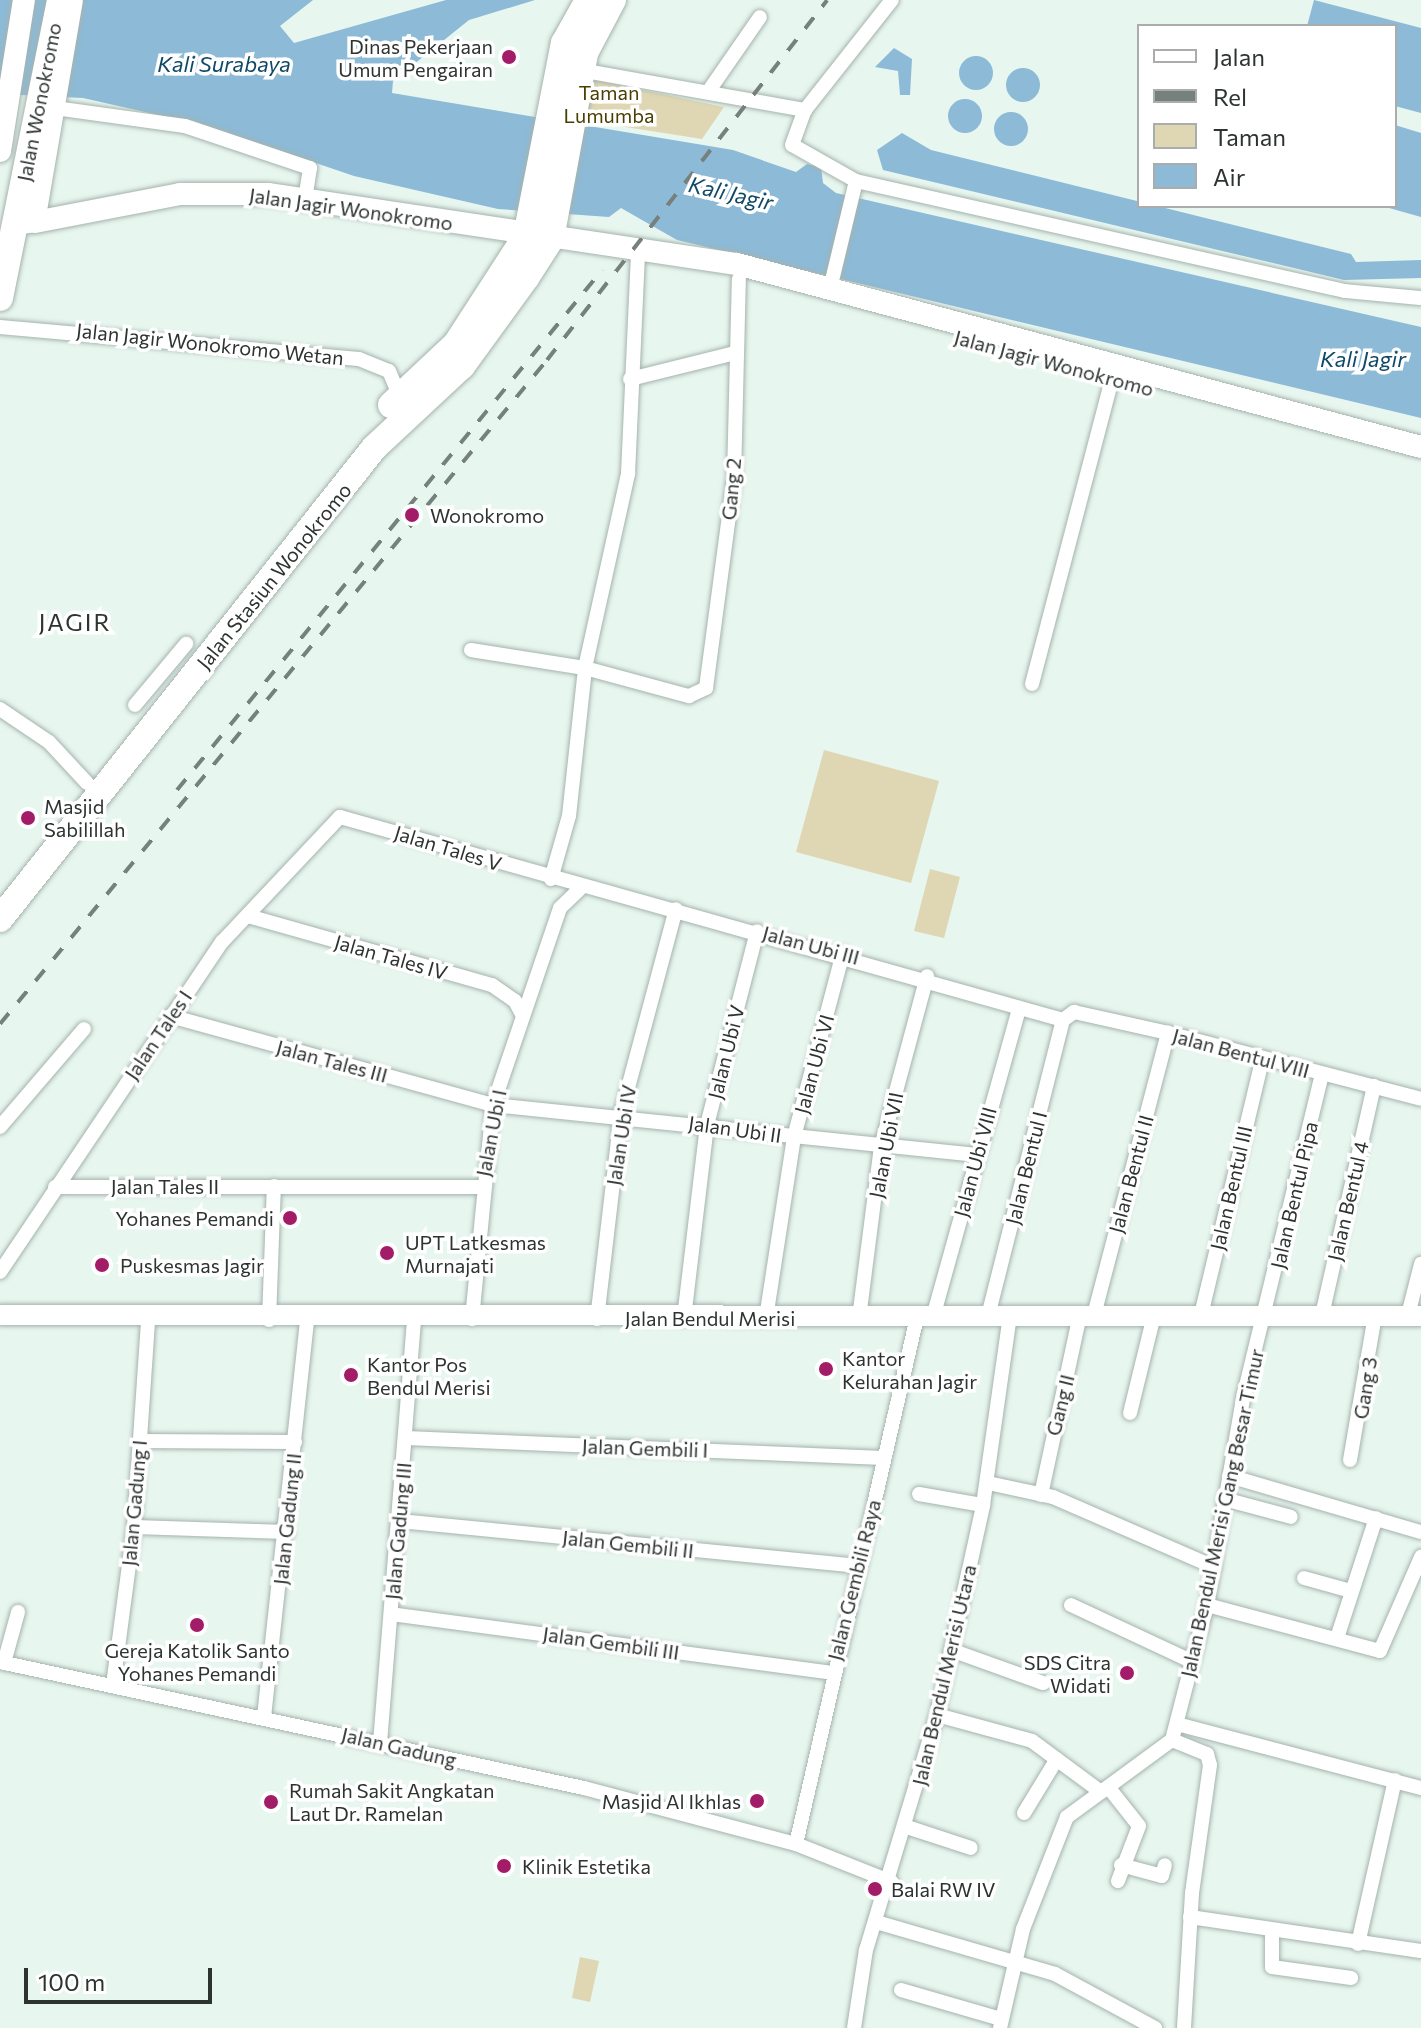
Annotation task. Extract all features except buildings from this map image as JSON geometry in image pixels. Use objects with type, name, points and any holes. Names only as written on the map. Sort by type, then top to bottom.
[{"type":"highway","name":"Jalan Wonokromo","points":[[37,100],[41,0]]},
{"type":"highway","name":"Jalan Wonokromo","points":[[0,298],[10,219],[60,0]]},
{"type":"highway","points":[[541,226],[560,116],[564,43],[588,0]]},
{"type":"highway","points":[[560,116],[613,0]]},
{"type":"highway","name":"Jalan Stasiun Wonokromo","points":[[0,895],[87,783],[145,699],[400,397],[476,318],[541,226]]},
{"type":"highway","name":"Jalan Stasiun Wonokromo","points":[[0,919],[374,448],[471,356],[541,226]]},
{"type":"main road","name":"Jalan Wonokromo","points":[[0,151],[37,100],[24,0]]},
{"type":"main road","name":"Jalan Jagir Wonokromo","points":[[10,219],[180,194],[305,200],[541,226],[638,252],[688,261],[737,264],[832,281],[917,319],[1112,378],[1421,461]]},
{"type":"main road","name":"Jalan Jagir Wonokromo","points":[[688,261],[739,279],[917,319],[1421,447]]},
{"type":"street","points":[[10,219],[37,100],[73,0]]},
{"type":"street","points":[[892,0],[805,110],[794,151],[856,185],[1345,291],[1421,298]]},
{"type":"street","points":[[708,92],[760,17]]},
{"type":"street","points":[[580,70],[805,110]]},
{"type":"street","points":[[37,100],[185,126],[310,168],[305,200]]},
{"type":"street","points":[[832,281],[856,185]]},
{"type":"street","points":[[554,876],[569,816],[585,668],[622,517],[638,252]]},
{"type":"street","name":"Gang 2","points":[[585,668],[701,695],[734,478],[739,279]]},
{"type":"street","name":"Jalan Jagir Wonokromo Wetan","points":[[0,327],[359,359],[389,371],[400,397]]},
{"type":"street","points":[[630,379],[735,353]]},
{"type":"street","points":[[1032,684],[1112,378]]},
{"type":"street","points":[[173,669],[186,644]]},
{"type":"street","points":[[471,650],[585,668]]},
{"type":"street","points":[[0,709],[40,734],[87,783]]},
{"type":"street","name":"Jalan Tales V","points":[[340,817],[554,876]]},
{"type":"street","name":"Jalan Tales I","points":[[0,1272],[170,1016],[248,916],[340,817]]},
{"type":"street","name":"Jalan Ubi III","points":[[554,876],[581,888],[676,909],[927,976],[1063,1020]]},
{"type":"street","name":"Jalan Ubi I","points":[[554,876],[560,908]]},
{"type":"street","name":"Jalan Ubi I","points":[[472,1319],[481,1187],[493,1105],[560,908],[581,888]]},
{"type":"street","name":"Jalan Ubi IV","points":[[597,1319],[621,1114],[676,909]]},
{"type":"street","name":"Jalan Tales IV","points":[[248,916],[492,985],[515,1001],[523,1016]]},
{"type":"street","name":"Jalan Ubi V","points":[[684,1318],[707,1125],[757,931]]},
{"type":"street","name":"Jalan Ubi VI","points":[[766,1318],[794,1137],[843,953]]},
{"type":"street","name":"Jalan Ubi VII","points":[[859,1318],[881,1147],[927,976]]},
{"type":"street","name":"Jalan Ubi VIII","points":[[925,1317],[977,1155],[1019,1008]]},
{"type":"street","name":"Jalan Bentul VIII","points":[[1063,1020],[1074,1012],[1168,1033],[1421,1099]]},
{"type":"street","name":"Jalan Tales III","points":[[170,1016],[493,1105]]},
{"type":"street","name":"Jalan Bentul I","points":[[988,1316],[1063,1020]]},
{"type":"street","points":[[0,1127],[84,1029]]},
{"type":"street","name":"Jalan Bentul II","points":[[1087,1315],[1168,1033]]},
{"type":"street","name":"Jalan Bentul III","points":[[1201,1315],[1262,1060]]},
{"type":"street","name":"Jalan Bentul Pipa","points":[[1265,1315],[1322,1075]]},
{"type":"street","name":"Jalan Bentul 4","points":[[1322,1315],[1374,1086]]},
{"type":"street","name":"Jalan Ubi II","points":[[493,1105],[621,1114],[794,1137],[977,1155]]},
{"type":"street","points":[[269,1320],[274,1186]]},
{"type":"street","name":"Jalan Tales II","points":[[55,1187],[481,1187]]},
{"type":"street","points":[[1415,1316],[1421,1264]]},
{"type":"street","name":"Jalan Bendul Merisi","points":[[0,1315],[148,1320],[1415,1316]]},
{"type":"street","name":"Gang II","points":[[1041,1495],[1087,1315]]},
{"type":"street","points":[[1130,1413],[1154,1315]]},
{"type":"street","name":"Jalan Bendul Merisi Gang Besar Timur","points":[[1172,1740],[1207,1605],[1224,1499],[1265,1315]]},
{"type":"street","name":"Gang 3","points":[[1350,1460],[1375,1315]]},
{"type":"street","name":"Jalan Bendul Merisi Utara","points":[[854,2028],[876,1922],[892,1882],[937,1715],[988,1483],[1010,1316]]},
{"type":"street","name":"Jalan Gembili Raya","points":[[796,1844],[831,1673],[857,1566],[884,1458],[925,1317]]},
{"type":"street","name":"Jalan Gadung III","points":[[380,1743],[414,1319]]},
{"type":"street","name":"Jalan Gadung I","points":[[113,1685],[134,1527],[148,1320]]},
{"type":"street","name":"Jalan Gadung II","points":[[264,1717],[287,1532],[307,1320]]},
{"type":"street","name":"Jalan Gembili I","points":[[406,1438],[884,1458]]},
{"type":"street","points":[[140,1441],[295,1442]]},
{"type":"street","points":[[1229,1476],[1421,1532]]},
{"type":"street","points":[[988,1483],[1041,1495],[1214,1567]]},
{"type":"street","points":[[919,1494],[983,1505]]},
{"type":"street","points":[[1224,1499],[1291,1517]]},
{"type":"street","points":[[1337,1638],[1376,1518]]},
{"type":"street","name":"Jalan Gembili II","points":[[399,1521],[857,1566]]},
{"type":"street","points":[[134,1527],[287,1532]]},
{"type":"street","points":[[1207,1605],[1383,1650],[1421,1557]]},
{"type":"street","points":[[1304,1578],[1351,1591]]},
{"type":"street","points":[[1071,1605],[1191,1661]]},
{"type":"street","points":[[2,1662],[18,1612]]},
{"type":"street","name":"Jalan Gembili III","points":[[391,1614],[831,1673]]},
{"type":"street","points":[[951,1650],[1043,1683]]},
{"type":"street","name":"Jalan Gadung","points":[[2,1662],[380,1743],[796,1844],[892,1882]]},
{"type":"street","points":[[937,1715],[1032,1741],[1105,1790],[1139,1826],[1121,1865],[1118,1881]]},
{"type":"street","points":[[1177,1724],[1421,1788]]},
{"type":"street","points":[[901,1990],[1001,2024],[1012,1963],[1055,1841],[1072,1809],[1105,1790],[1172,1740],[1209,1761],[1190,1917],[1184,2028]]},
{"type":"street","points":[[1024,1813],[1057,1759]]},
{"type":"street","points":[[1358,1944],[1395,1780]]},
{"type":"street","points":[[907,1827],[971,1848]]},
{"type":"street","points":[[1121,1865],[1163,1876]]},
{"type":"street","points":[[1190,1917],[1421,1951]]},
{"type":"street","points":[[876,1922],[1084,1986],[1155,2028]]},
{"type":"street","points":[[1272,1930],[1272,1967],[1351,1978]]},
{"type":"green space","name":"Taman Lumumba","points":[[590,79],[724,107],[702,139],[581,120]]},
{"type":"green space","points":[[824,750],[939,781],[911,883],[796,852]]},
{"type":"green space","points":[[930,869],[960,877],[944,938],[914,931]]},
{"type":"green space","points":[[580,1957],[599,1961],[590,2002],[572,1998]]},
{"type":"water","name":"Kali Surabaya","points":[[0,0],[313,0],[280,26],[294,43],[446,0],[535,0],[469,20],[393,81],[392,93],[733,150],[796,172],[807,164],[821,167],[823,183],[836,193],[1421,327],[1421,418],[677,240],[621,208],[609,217],[498,209],[354,176],[207,126],[83,98],[0,94]]},
{"type":"water","points":[[1314,0],[1421,28],[1421,113],[1397,107],[1397,24],[1308,24]]},
{"type":"water","points":[[894,48],[912,59],[910,95],[900,95],[898,71],[875,67]]},
{"type":"water","points":[[976,56],[988,61],[993,73],[988,85],[976,90],[964,85],[959,73],[964,61]]},
{"type":"water","points":[[1023,68],[1035,73],[1040,85],[1035,97],[1023,102],[1011,97],[1006,85],[1011,73]]},
{"type":"water","points":[[965,99],[977,104],[982,116],[977,128],[965,133],[953,128],[948,116],[953,104]]},
{"type":"water","points":[[1011,112],[1023,117],[1028,129],[1023,141],[1011,146],[999,141],[994,129],[999,117]]},
{"type":"water","points":[[1397,126],[1421,133],[1421,217],[1389,208],[1397,208]]},
{"type":"water","points":[[902,133],[931,150],[1137,201],[1137,208],[1165,208],[1351,254],[1356,262],[1421,260],[1421,278],[1344,280],[883,170],[877,150]]},
{"type":"railway","points":[[0,1024],[547,360],[827,0]]},
{"type":"railway","points":[[177,790],[602,270]]},
{"type":"place","name":"Dinas Pekerjaan Umum Pengairan","points":[[509,57]]},
{"type":"place","name":"Wonokromo","points":[[412,515]]},
{"type":"place","name":"Masjid Sabilillah","points":[[28,818]]},
{"type":"place","name":"Yohanes Pemandi","points":[[290,1218]]},
{"type":"place","name":"UPT Latkesmas Murnajati","points":[[387,1253]]},
{"type":"place","name":"Puskesmas Jagir","points":[[102,1265]]},
{"type":"place","name":"Kantor Kelurahan Jagir","points":[[826,1369]]},
{"type":"place","name":"Kantor Pos Bendul Merisi","points":[[351,1375]]},
{"type":"place","name":"Gereja Katolik Santo Yohanes Pemandi","points":[[197,1625]]},
{"type":"place","name":"SDS Citra Widati","points":[[1127,1673]]},
{"type":"place","name":"Masjid Al Ikhlas","points":[[757,1801]]},
{"type":"place","name":"Rumah Sakit Angkatan Laut Dr. Ramelan","points":[[271,1802]]},
{"type":"place","name":"Klinik Estetika","points":[[504,1866]]},
{"type":"place","name":"Balai RW IV","points":[[875,1889]]},
{"type":"district","name":"JAGIR","points":[[75,622]]},
{"type":"water label","name":"Kali Jagir","points":[[731,193]]},
{"type":"water label","name":"Kali Jagir","points":[[1363,359]]}]
